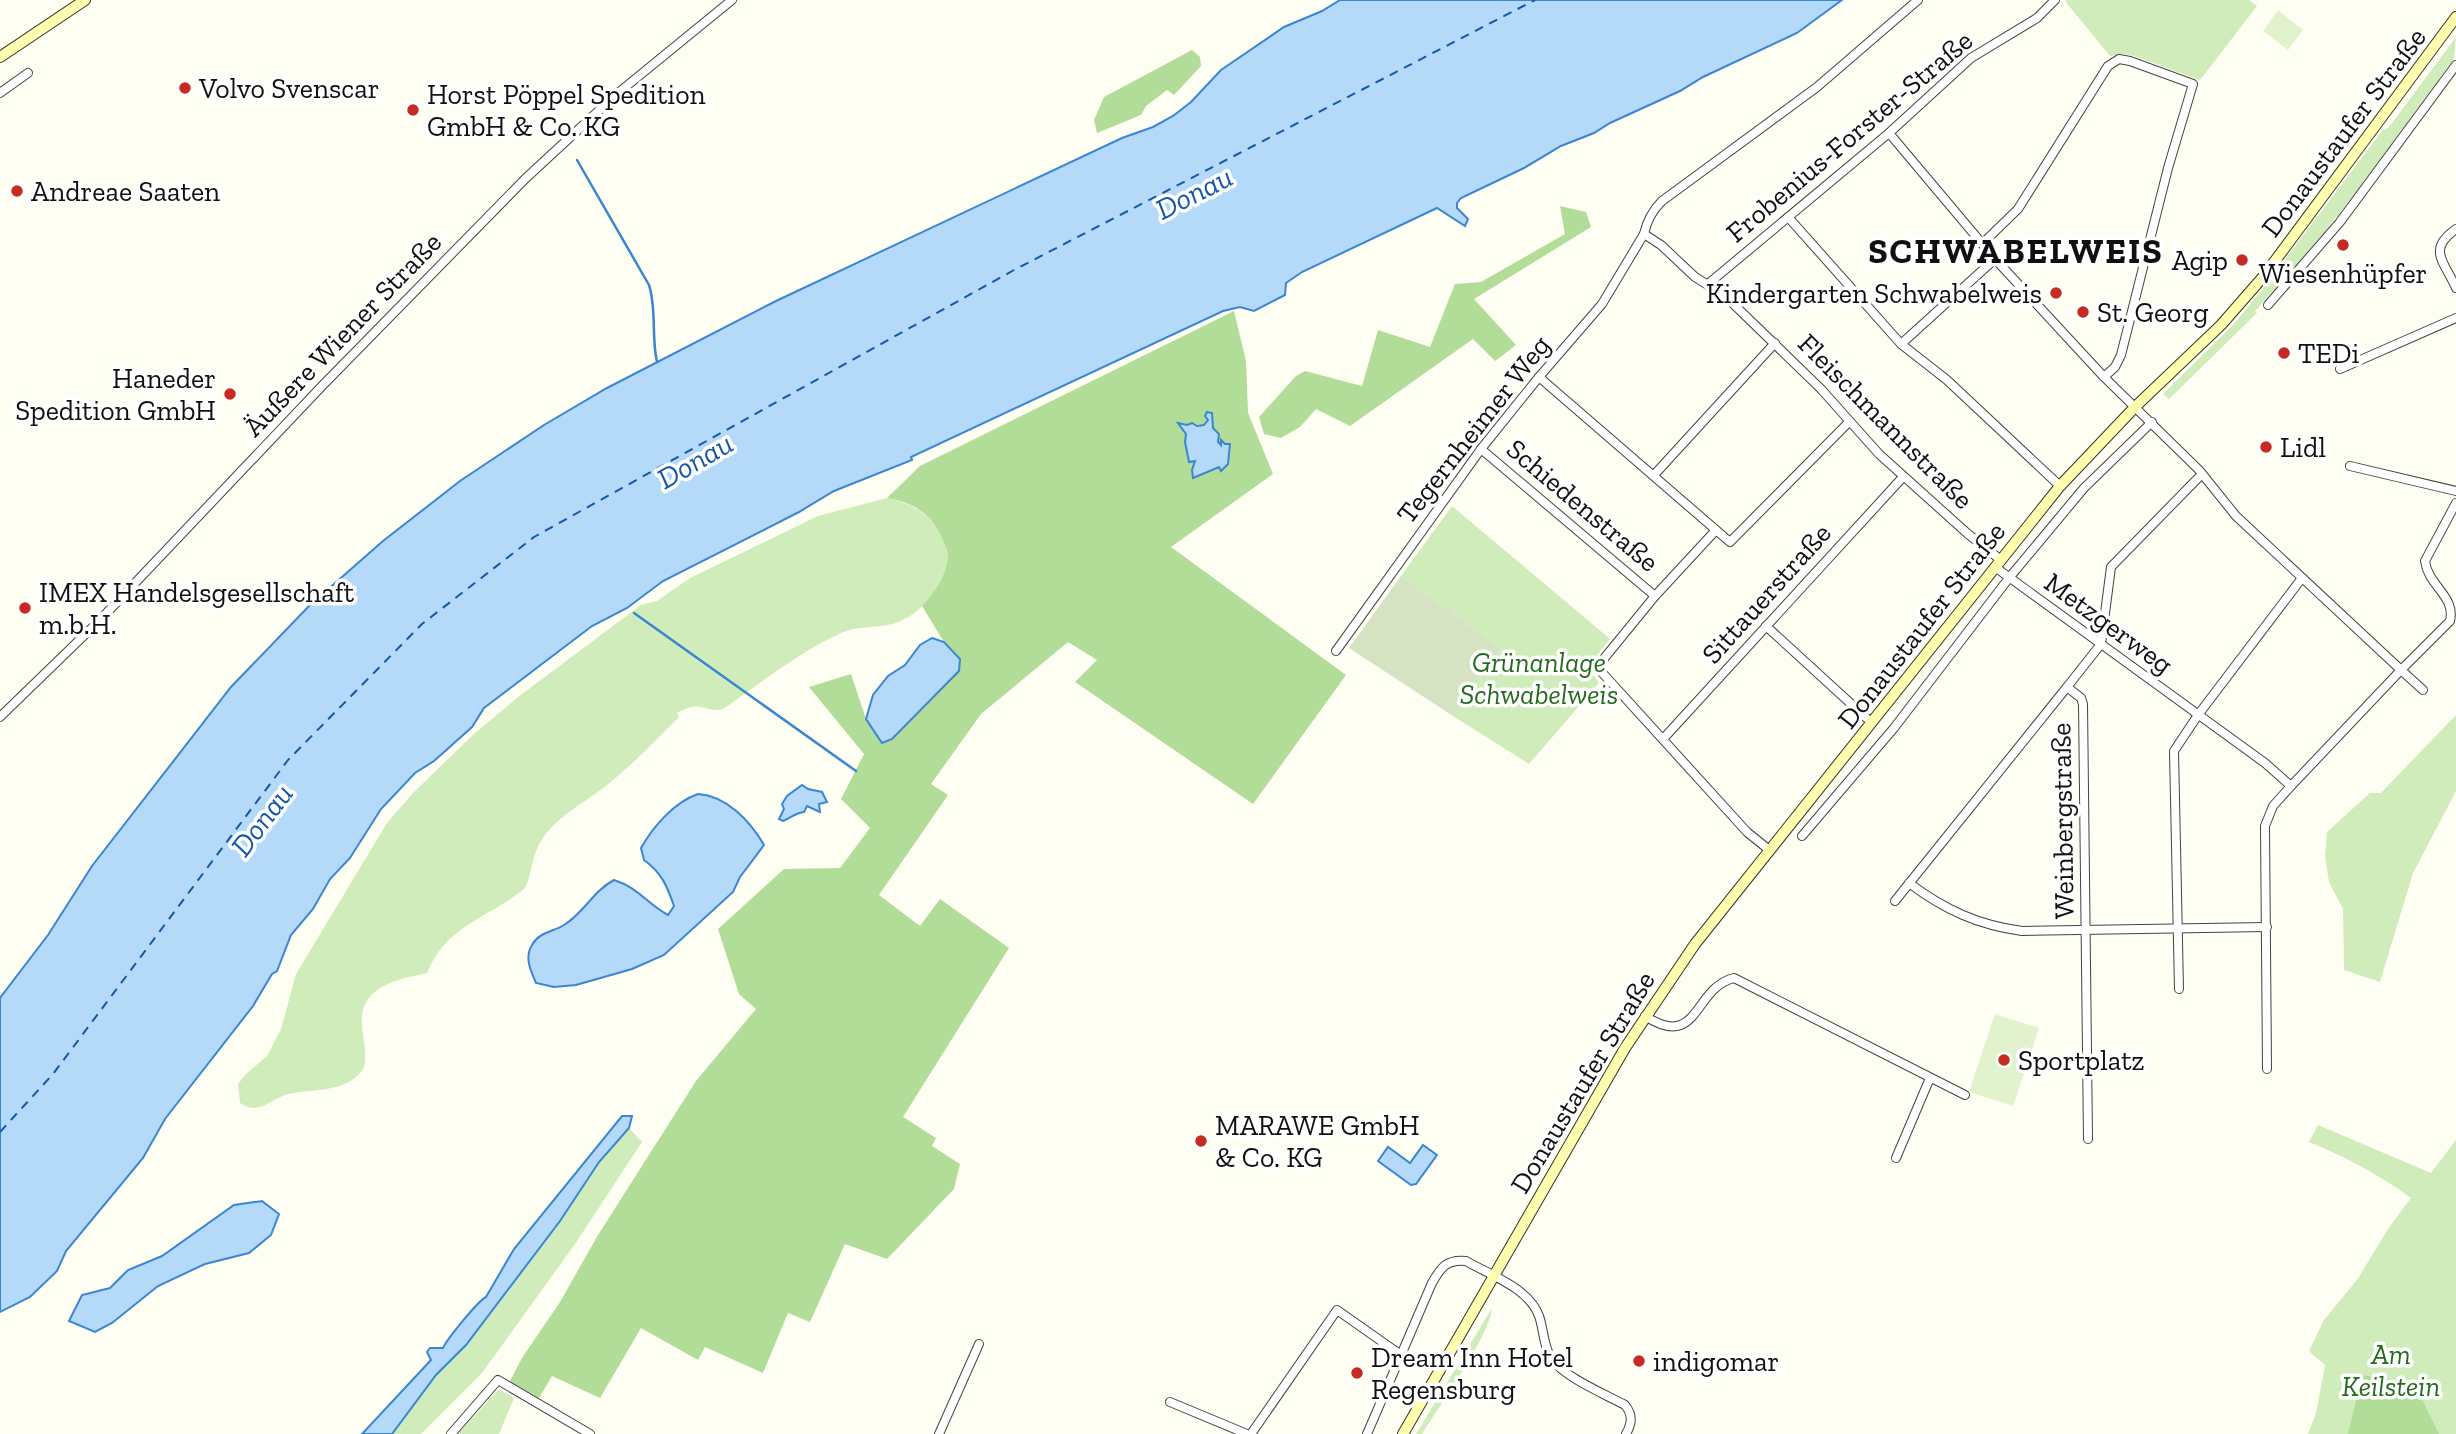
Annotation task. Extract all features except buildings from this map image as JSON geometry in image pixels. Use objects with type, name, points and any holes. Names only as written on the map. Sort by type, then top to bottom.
[{"type":"main road","points":[[0,57],[85,0]]},
{"type":"main road","name":"Donaustaufer Straße","points":[[1403,1434],[1645,1016],[1695,944],[1768,849],[2060,486],[2247,296],[2456,17]]},
{"type":"street","name":"Äußere Wiener Straße","points":[[0,717],[99,621],[322,386],[526,177],[618,93],[732,0]]},
{"type":"street","name":"Tegernheimer Weg","points":[[1336,651],[1481,449],[1602,304],[1644,234],[1653,210],[1817,87],[1918,0]]},
{"type":"street","name":"Frobenius-Forster-Straße","points":[[1708,284],[1889,133],[1971,58],[2037,18],[2055,0]]},
{"type":"street","points":[[1982,244],[2018,209],[2108,66],[2119,59],[2130,61],[2193,84],[2168,168],[2121,355],[2115,367],[2104,377]]},
{"type":"street","name":"Donaustaufer Straße","points":[[2268,305],[2347,212],[2456,65]]},
{"type":"street","points":[[0,93],[28,73]]},
{"type":"street","points":[[1889,133],[1995,259],[2104,377],[2202,474],[2236,516],[2423,690]]},
{"type":"street","points":[[1788,217],[1901,344],[1947,380],[2060,486]]},
{"type":"street","points":[[2456,229],[2442,240],[2439,248],[2440,257],[2456,288]]},
{"type":"street","name":"Fleischmannstraße","points":[[1644,234],[1661,245],[1695,277],[1724,295],[1821,389],[1878,454],[1998,563]]},
{"type":"street","points":[[1901,344],[1995,259]]},
{"type":"street","points":[[2340,369],[2456,318]]},
{"type":"street","points":[[1654,475],[1775,343]]},
{"type":"street","points":[[1539,377],[1730,542],[1849,422]]},
{"type":"street","name":"Donaustaufer Straße","points":[[1802,836],[1894,729],[2009,578],[2084,488],[2152,422]]},
{"type":"street","name":"Schiedenstraße","points":[[1481,449],[1655,596]]},
{"type":"street","points":[[2350,466],[2456,491]]},
{"type":"street","points":[[2101,644],[2111,567],[2202,474]]},
{"type":"street","name":"Sittauerstraße","points":[[1663,739],[1903,477]]},
{"type":"street","points":[[2267,1069],[2265,825],[2273,806],[2291,786],[2450,621],[2450,602],[2431,579],[2425,561],[2455,509]]},
{"type":"street","points":[[1716,530],[1655,596],[1597,667],[1747,832],[1768,849]]},
{"type":"street","name":"Metzgerweg","points":[[1998,563],[2009,578],[2264,763],[2291,786]]},
{"type":"street","points":[[2179,989],[2172,760],[2177,744],[2302,578]]},
{"type":"street","points":[[1766,626],[1872,723]]},
{"type":"street","name":"Weinbergstraße","points":[[2088,1139],[2083,704],[2081,698],[2067,687],[2101,644]]},
{"type":"street","points":[[1895,901],[2067,687]]},
{"type":"street","points":[[1909,883],[1944,908],[1980,923],[2022,931],[2267,927]]},
{"type":"street","points":[[1645,1016],[1666,1027],[1685,1024],[1716,986],[1734,978],[1965,1095]]},
{"type":"street","points":[[1896,1158],[1930,1078]]},
{"type":"street","points":[[1367,1434],[1432,1283],[1447,1262],[1456,1260],[1466,1261],[1523,1294],[1530,1301],[1539,1317],[1546,1348],[1561,1368],[1629,1409],[1631,1423],[1626,1434]]},
{"type":"street","points":[[1170,1402],[1249,1434],[1337,1310],[1401,1355]]},
{"type":"street","points":[[939,1434],[979,1343]]},
{"type":"street","points":[[451,1434],[498,1380],[590,1434]]},
{"type":"green space","points":[[2249,0],[2257,6],[2200,80],[2134,56],[2110,56],[2065,1]]},
{"type":"green space","points":[[2278,10],[2303,30],[2288,50],[2263,31]]},
{"type":"green space","points":[[2456,37],[2456,62],[2453,66],[2450,64],[2439,79],[2442,82],[2438,87],[2435,85],[2423,101],[2426,103],[2422,108],[2419,106],[2408,121],[2411,124],[2407,130],[2403,128],[2392,143],[2395,145],[2390,153],[2387,151],[2377,164],[2380,167],[2376,172],[2372,170],[2361,185],[2364,188],[2355,199],[2352,197],[2341,211],[2343,214],[2339,219],[2336,217],[2325,232],[2327,235],[2324,239],[2320,237],[2301,260],[2304,262],[2300,267],[2297,265],[2277,292],[2274,290],[2255,311],[2257,313],[2169,399],[2163,394],[2233,325],[2258,295]]},
{"type":"green space","points":[[1192,50],[1200,57],[1201,66],[1174,95],[1167,90],[1146,106],[1141,115],[1097,133],[1094,120],[1104,97]]},
{"type":"green space","points":[[1560,206],[1586,212],[1591,227],[1474,299],[1516,345],[1495,361],[1473,339],[1350,426],[1316,409],[1300,427],[1281,438],[1264,434],[1259,417],[1296,376],[1305,371],[1362,386],[1378,330],[1430,347],[1455,284],[1481,282],[1565,234]]},
{"type":"green space","points":[[1234,311],[1246,361],[1248,413],[1273,474],[1171,547],[1346,675],[1253,804],[1075,682],[1097,660],[1068,642],[981,714],[931,784],[948,795],[879,895],[920,926],[940,899],[1009,948],[903,1117],[936,1138],[932,1146],[960,1164],[954,1189],[887,1259],[845,1244],[810,1322],[788,1313],[763,1373],[705,1347],[698,1360],[641,1328],[600,1398],[552,1376],[539,1398],[510,1381],[522,1358],[560,1302],[598,1235],[696,1081],[756,1009],[739,994],[718,929],[784,869],[840,868],[870,828],[841,799],[864,754],[809,687],[851,674],[866,719],[882,743],[892,739],[941,690],[960,659],[944,642],[922,606],[939,584],[947,565],[948,552],[940,533],[929,518],[915,507],[887,498],[920,466]],"holes":[[[1213,417],[1217,442],[1221,445],[1230,444],[1228,464],[1221,470],[1219,466],[1202,475],[1195,461],[1189,461],[1185,442],[1187,434],[1179,424],[1204,425]]]},
{"type":"green space","points":[[887,498],[914,507],[928,517],[939,532],[949,554],[942,581],[919,609],[903,620],[850,630],[825,641],[723,709],[712,710],[698,706],[677,713],[679,717],[626,769],[562,817],[547,832],[536,852],[525,888],[457,933],[435,957],[427,973],[387,984],[371,995],[362,1014],[364,1065],[354,1079],[335,1087],[285,1095],[255,1108],[240,1103],[238,1084],[267,1056],[281,1029],[296,974],[387,823],[412,794],[475,733],[522,694],[641,605],[657,601],[690,578],[818,516]]},
{"type":"green space","name":"Grünanlage Schwabelweis","points":[[1452,506],[1610,639],[1588,667],[1599,683],[1529,764],[1453,716],[1501,648],[1401,576]]},
{"type":"green space","points":[[1401,576],[1501,648],[1453,716],[1349,648]]},
{"type":"green space","points":[[2456,715],[2456,791],[2413,873],[2380,982],[2344,970],[2343,909],[2329,882],[2325,856],[2327,832],[2370,793],[2381,793]]},
{"type":"green space","name":"Sportplatz","points":[[1995,1014],[2039,1028],[2013,1106],[1969,1092]]},
{"type":"green space","name":"Am Keilstein","points":[[2318,1125],[2431,1173],[2456,1140],[2456,1434],[2308,1434],[2316,1413],[2325,1365],[2309,1351],[2324,1320],[2357,1280],[2388,1229],[2411,1198],[2362,1167],[2309,1142]]},
{"type":"green space","points":[[629,1128],[642,1142],[575,1244],[482,1373],[421,1434],[392,1434],[436,1375],[466,1345],[599,1162]]},
{"type":"green space","points":[[1492,1308],[1483,1335],[1463,1371],[1422,1434],[1416,1434]]},
{"type":"green space","points":[[2362,1375],[2414,1383],[2439,1434],[2348,1434]]},
{"type":"green space","points":[[499,1389],[514,1398],[499,1434],[458,1434]]},
{"type":"water","name":"Donau","points":[[1340,0],[1842,0],[1797,33],[1594,133],[1561,146],[1524,168],[1461,198],[1457,208],[1468,219],[1465,226],[1437,208],[1302,272],[1286,283],[1285,295],[1254,311],[1240,307],[1223,311],[911,457],[912,460],[834,491],[799,512],[663,581],[627,608],[592,626],[484,708],[472,727],[434,761],[415,773],[381,809],[350,858],[330,879],[313,909],[291,935],[277,971],[272,974],[253,1006],[165,1119],[143,1158],[66,1251],[57,1271],[30,1297],[0,1312],[0,998],[48,935],[92,866],[231,687],[309,606],[383,541],[460,481],[544,425],[607,388],[776,301],[1122,138],[1153,127],[1191,102],[1221,70],[1284,27]]},
{"type":"water","points":[[1207,412],[1212,413],[1213,428],[1219,434],[1218,442],[1221,445],[1221,440],[1230,444],[1228,464],[1221,471],[1219,467],[1193,478],[1195,461],[1189,462],[1186,434],[1178,423],[1204,425],[1208,420],[1205,416]]},
{"type":"water","points":[[932,638],[944,642],[960,659],[959,671],[892,739],[882,743],[866,719],[873,695],[888,676],[905,665],[920,645]]},
{"type":"water","points":[[802,785],[822,792],[827,802],[819,804],[820,812],[807,806],[804,812],[783,821],[779,819],[787,796]]},
{"type":"water","points":[[698,794],[719,799],[737,811],[764,845],[740,877],[733,892],[664,955],[632,969],[576,985],[554,987],[536,983],[528,960],[535,941],[571,920],[600,890],[614,880],[630,887],[668,915],[674,906],[669,892],[660,875],[644,860],[641,848],[665,816]]},
{"type":"water","points":[[622,1116],[632,1116],[629,1128],[599,1162],[560,1221],[466,1345],[436,1375],[392,1434],[362,1434],[431,1360],[427,1352],[430,1348],[443,1348],[476,1305],[486,1297],[514,1249]]},
{"type":"water","points":[[1423,1145],[1437,1155],[1416,1184],[1411,1185],[1378,1161],[1388,1147],[1410,1163]]},
{"type":"water","points":[[262,1201],[279,1214],[271,1235],[249,1253],[205,1264],[158,1286],[112,1323],[95,1332],[69,1321],[82,1295],[110,1288],[128,1270],[162,1256],[234,1205]]},
{"type":"waterway","points":[[577,160],[649,285],[657,362]]},
{"type":"waterway","points":[[634,613],[856,771]]},
{"type":"ferry route","points":[[0,1132],[53,1074],[288,760],[422,624],[534,537],[1014,270],[1535,0]]},
{"type":"place","name":"Volvo Svenscar","points":[[185,88]]},
{"type":"place","name":"Horst Pöppel Spedition GmbH & Co. KG","points":[[413,110]]},
{"type":"place","name":"Andreae Saaten","points":[[17,191]]},
{"type":"place","name":"Wiesenhüpfer","points":[[2343,245]]},
{"type":"place","name":"Agip","points":[[2242,260]]},
{"type":"place","name":"Kindergarten Schwabelweis","points":[[2056,293]]},
{"type":"place","name":"St. Georg","points":[[2083,312]]},
{"type":"place","name":"TEDi","points":[[2284,353]]},
{"type":"place","name":"Haneder Spedition GmbH","points":[[230,394]]},
{"type":"place","name":"Lidl","points":[[2266,447]]},
{"type":"place","name":"IMEX Handelsgesellschaft m.b.H.","points":[[25,608]]},
{"type":"place","name":"Sportplatz","points":[[2004,1060]]},
{"type":"place","name":"MARAWE GmbH & Co. KG","points":[[1201,1141]]},
{"type":"place","name":"indigomar","points":[[1639,1361]]},
{"type":"place","name":"Dream Inn Hotel Regensburg","points":[[1357,1373]]},
{"type":"district","name":"SCHWABELWEIS","points":[[2016,251]]}]
